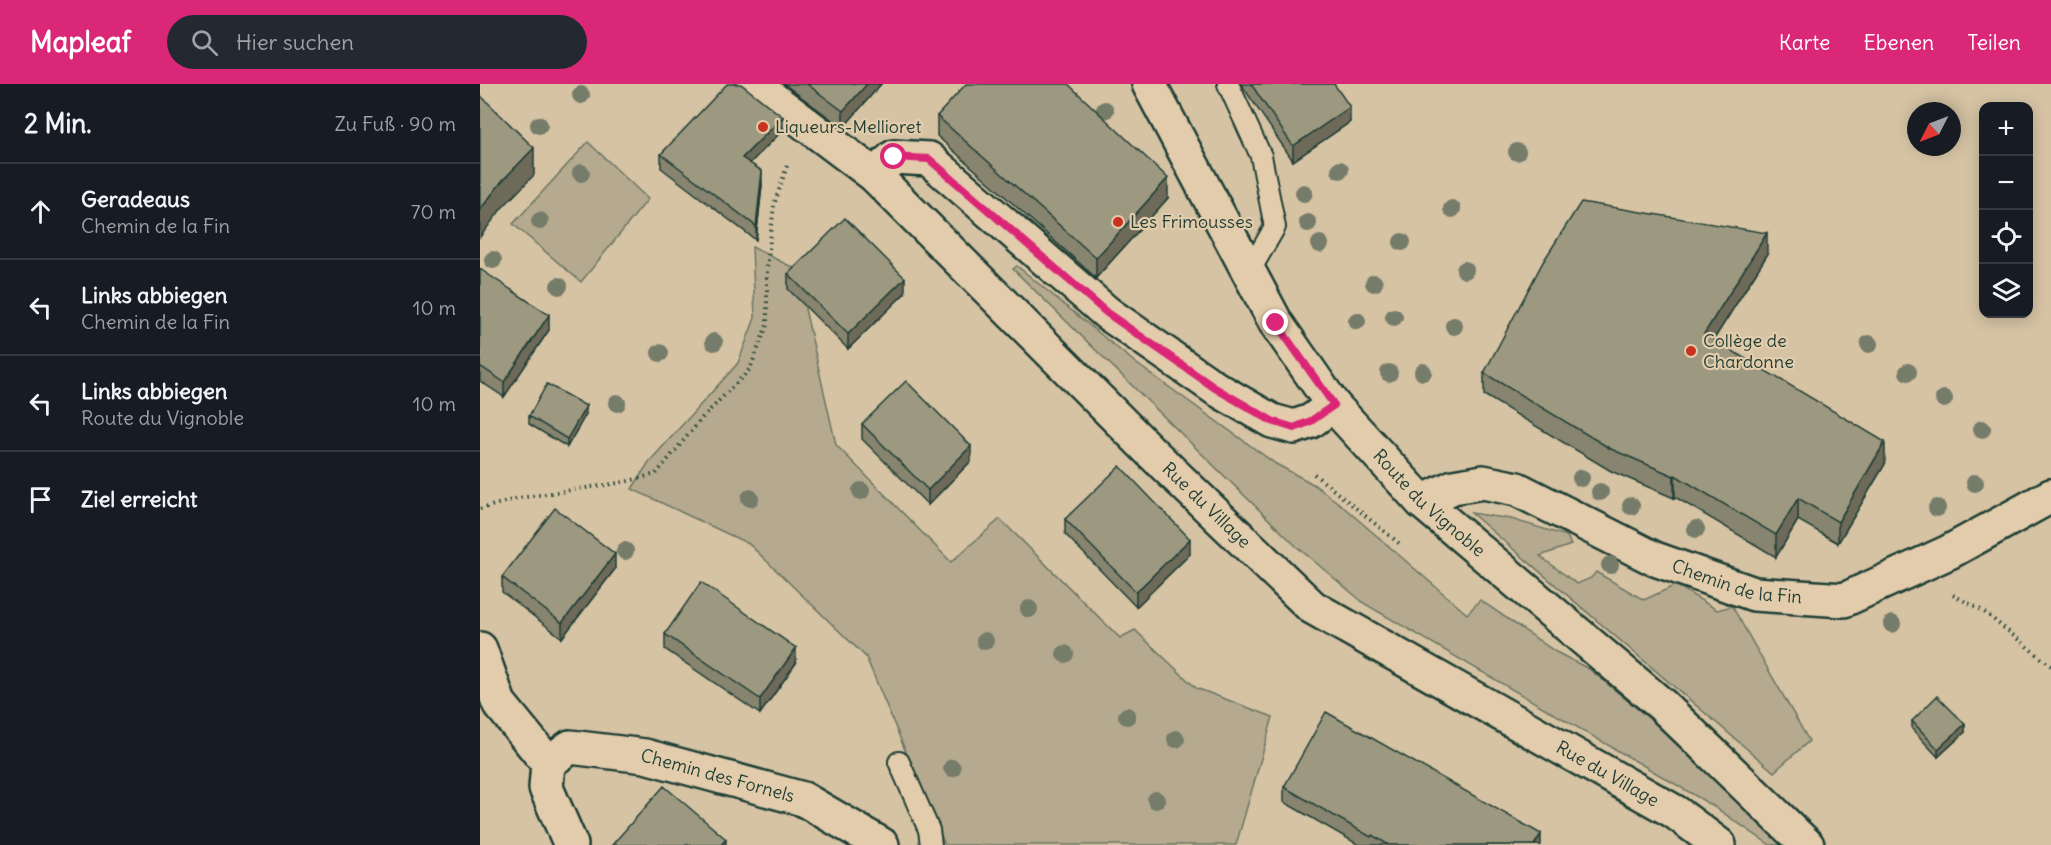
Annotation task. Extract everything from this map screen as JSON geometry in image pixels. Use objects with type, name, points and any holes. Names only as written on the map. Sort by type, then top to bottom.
[{"type":"street","name":"Rue du Village","points":[[753,84],[874,175],[1143,443],[1312,607],[1675,812],[1719,845]]},
{"type":"street","name":"Route du Vignoble","points":[[1149,84],[1276,323],[1334,405],[1422,502],[1662,705],[1807,845]]},
{"type":"street","points":[[874,175],[894,157],[929,159],[1107,313],[1215,388],[1272,421],[1294,428],[1311,421],[1334,405]]},
{"type":"street","name":"Chemin de la Fin","points":[[1422,502],[1453,487],[1483,482],[1517,489],[1655,559],[1754,594],[1844,600],[1949,552],[2051,496]]},
{"type":"street","points":[[480,649],[499,703],[548,763],[546,788],[571,845]]},
{"type":"street","name":"Chemin des Fornels","points":[[548,763],[570,747],[645,756],[803,799],[882,845]]},
{"type":"lane","points":[[1228,84],[1262,156],[1275,227],[1249,272]]},
{"type":"lane","points":[[898,762],[928,830],[931,845]]},
{"type":"path","points":[[480,509],[519,498],[625,482],[656,474],[702,418],[750,369],[767,325],[767,268],[774,205],[792,154],[810,126]]},
{"type":"path","points":[[1314,474],[1400,544]]},
{"type":"path","points":[[1908,571],[1983,610],[2051,666]]},
{"type":"shaded area","points":[[588,142],[648,199],[581,282],[513,224]]},
{"type":"shaded area","points":[[752,247],[796,269],[836,445],[951,562],[1000,519],[1120,638],[1135,630],[1196,688],[1273,717],[1236,845],[945,845],[866,657],[749,544],[632,489],[649,462],[738,363],[755,318]]},
{"type":"shaded area","points":[[1017,266],[1137,364],[1276,464],[1313,484],[1340,504],[1467,614],[1480,600],[1556,652],[1589,669],[1707,766],[1789,845],[1770,845],[1713,806],[1365,604],[1296,546],[1013,269]]},
{"type":"shaded area","points":[[1471,513],[1511,519],[1567,536],[1571,545],[1540,556],[1577,584],[1591,578],[1596,572],[1644,600],[1676,585],[1717,610],[1732,606],[1809,741],[1774,772]]},
{"type":"building","points":[[727,84],[741,84],[783,117],[742,158],[762,171],[756,226],[661,154]]},
{"type":"building","points":[[807,84],[867,84],[843,111]]},
{"type":"building","points":[[966,84],[1068,84],[1168,178],[1096,258],[937,116]]},
{"type":"building","points":[[1251,84],[1334,84],[1350,107],[1293,146]]},
{"type":"building","points":[[480,95],[534,148],[502,181],[480,210]]},
{"type":"building","points":[[1581,202],[1767,233],[1704,334],[1885,442],[1838,522],[1798,498],[1776,535],[1675,475],[1611,449],[1484,373],[1543,262]]},
{"type":"building","points":[[845,218],[905,278],[848,334],[788,274]]},
{"type":"building","points":[[480,269],[549,315],[504,382],[480,366]]},
{"type":"building","points":[[906,381],[971,446],[928,490],[862,424]]},
{"type":"building","points":[[547,384],[586,406],[567,439],[529,416]]},
{"type":"building","points":[[1120,466],[1190,539],[1136,592],[1065,519]]},
{"type":"building","points":[[555,508],[615,554],[562,623],[502,577]]},
{"type":"building","points":[[701,582],[796,648],[760,699],[665,634]]},
{"type":"building","points":[[1937,696],[1965,724],[1938,749],[1912,721]]},
{"type":"building","points":[[1326,712],[1541,834],[1534,845],[1389,845],[1372,835],[1371,837],[1284,787]]},
{"type":"building","points":[[664,786],[726,839],[721,845],[612,845]]},
{"type":"place","name":"Liqueurs-Mellioret","points":[[763,127]]},
{"type":"place","name":"Les Frimousses","points":[[1118,222]]},
{"type":"place","name":"Collège de Chardonne","points":[[1691,351]]},
{"type":"route","points":[[894,157],[929,159],[1107,313],[1215,388],[1272,421],[1294,428],[1311,421],[1334,405],[1276,323]]}]
